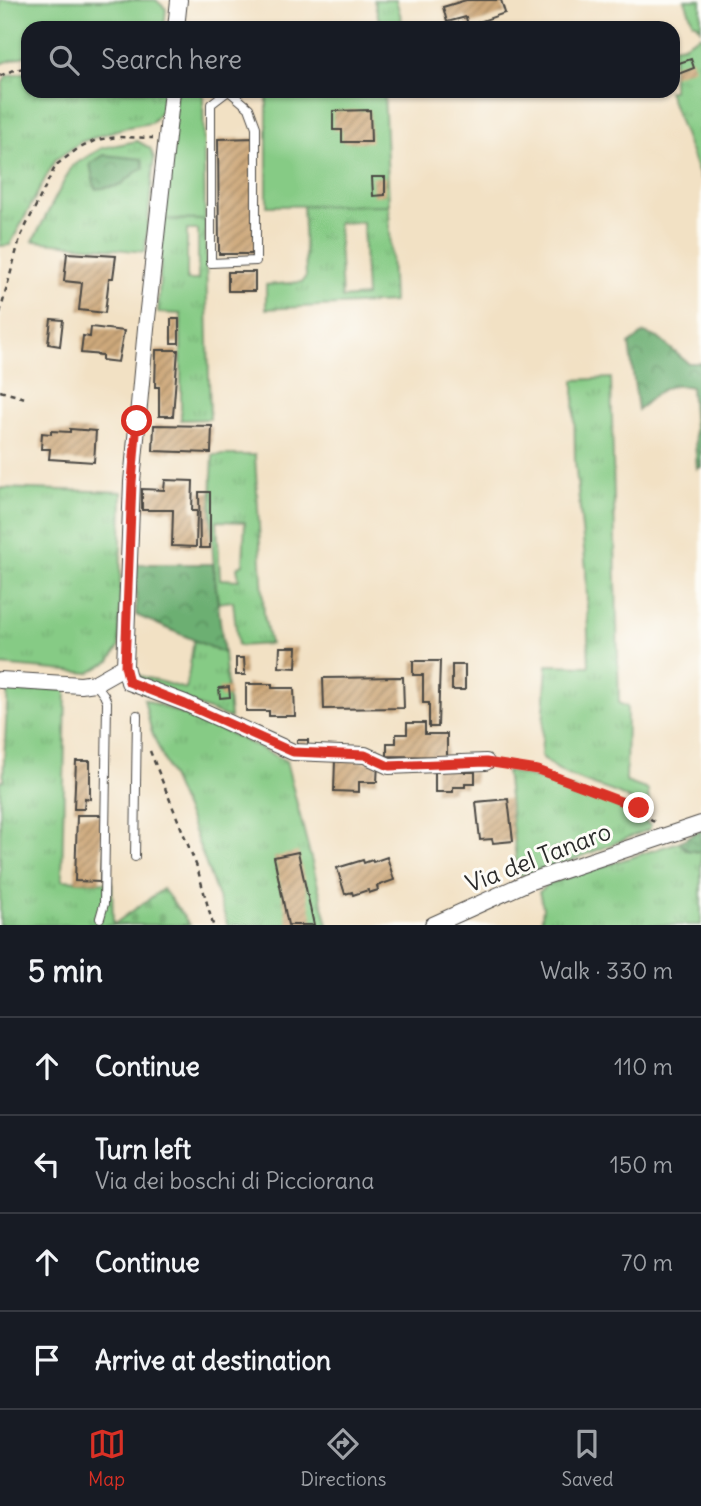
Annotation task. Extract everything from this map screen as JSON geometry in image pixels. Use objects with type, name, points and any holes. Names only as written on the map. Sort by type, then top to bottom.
[{"type":"street","points":[[176,21],[178,0]]},
{"type":"street","points":[[171,98],[132,480],[125,666],[129,682],[293,752],[365,755],[389,766],[486,762]]},
{"type":"street","points":[[0,680],[57,685],[95,683],[125,666]]},
{"type":"street","name":"Via del Tanaro","points":[[433,925],[528,882],[701,824]]},
{"type":"lane","points":[[219,98],[211,104],[211,263],[256,261],[256,127],[249,108],[237,98]]},
{"type":"lane","points":[[95,683],[104,695],[107,715],[104,904],[100,918]]},
{"type":"lane","points":[[135,857],[137,715]]},
{"type":"path","points":[[0,76],[21,69]]},
{"type":"path","points":[[0,313],[20,238],[56,165],[76,150],[96,140],[118,137],[167,138]]},
{"type":"path","points":[[0,391],[25,398]]},
{"type":"path","points":[[146,741],[197,867],[213,925]]},
{"type":"path","points":[[486,762],[538,770],[639,808],[667,834]]},
{"type":"green space","points":[[0,0],[156,0],[166,9],[165,21],[21,21],[21,57],[0,64]]},
{"type":"green space","points":[[374,0],[396,0],[402,21],[379,21]]},
{"type":"green space","points":[[685,0],[701,0],[701,31],[697,23],[693,23]]},
{"type":"green space","points":[[701,35],[701,180],[671,98],[680,98],[680,46]]},
{"type":"green space","points":[[21,73],[21,98],[164,98],[163,109],[151,123],[123,128],[81,142],[55,160],[10,245],[0,246],[0,103],[6,76]]},
{"type":"green space","points":[[175,98],[203,98],[205,220],[163,219]]},
{"type":"green space","points":[[267,98],[384,98],[389,205],[267,206]]},
{"type":"green space","points":[[137,141],[150,148],[154,158],[145,252],[33,241],[72,166],[102,148]]},
{"type":"green space","points":[[104,155],[142,159],[144,168],[119,186],[95,189],[90,164]]},
{"type":"green space","points":[[303,205],[389,205],[393,302],[266,309],[266,285],[302,282],[306,276]],"holes":[[[363,222],[366,296],[342,298],[338,223]]]},
{"type":"green space","points":[[163,219],[205,220],[210,419],[181,420],[181,314],[158,313]],"holes":[[[187,230],[198,230],[198,280],[187,280]]]},
{"type":"green space","points":[[644,333],[658,338],[688,363],[701,363],[701,467],[697,469],[691,387],[674,386],[662,390],[638,410],[629,344]]},
{"type":"green space","points":[[611,378],[619,703],[627,707],[626,782],[648,790],[649,810],[619,794],[558,770],[541,756],[547,665],[589,666],[586,569],[575,461],[574,380]]},
{"type":"green space","points":[[213,455],[255,455],[264,615],[270,644],[238,646],[233,601],[218,603],[211,511]],"holes":[[[217,521],[245,522],[243,564],[237,567],[239,580],[220,579]]]},
{"type":"green space","points":[[0,488],[122,492],[119,647],[110,661],[89,673],[0,665]]},
{"type":"green space","points":[[137,564],[213,564],[224,653],[136,615]]},
{"type":"green space","points":[[194,640],[224,653],[230,718],[142,685],[138,675],[186,689]]},
{"type":"green space","points":[[8,685],[66,690],[62,880],[112,883],[113,925],[0,925],[0,781],[3,781]]},
{"type":"green space","points":[[144,699],[231,734],[286,761],[328,925],[228,925],[191,823],[151,730]]},
{"type":"green space","points":[[506,771],[599,798],[634,815],[650,825],[650,829],[573,860],[518,876]]},
{"type":"green space","points":[[701,830],[701,852],[687,850],[679,842]]},
{"type":"green space","points":[[679,842],[687,850],[701,852],[701,925],[541,925],[543,907],[539,892],[548,884]]},
{"type":"green space","points":[[163,889],[190,925],[113,925]]},
{"type":"building","points":[[466,0],[501,0],[505,13],[482,21],[467,21],[466,17],[447,21],[443,7]]},
{"type":"building","points":[[691,59],[694,68],[680,73],[680,63]]},
{"type":"building","points":[[370,110],[371,142],[342,142],[342,130],[333,130],[333,111]]},
{"type":"building","points":[[256,138],[257,254],[219,254],[218,139]]},
{"type":"building","points":[[372,177],[385,177],[385,195],[373,196]]},
{"type":"building","points":[[67,253],[116,256],[113,278],[109,278],[105,313],[79,310],[82,283],[64,281]]},
{"type":"building","points":[[228,272],[255,272],[255,291],[228,291]]},
{"type":"building","points":[[51,319],[63,320],[60,346],[48,344]]},
{"type":"building","points":[[171,319],[179,319],[179,343],[171,343]]},
{"type":"building","points":[[91,327],[124,331],[118,362],[102,360],[102,355],[81,353],[83,336],[90,337]]},
{"type":"building","points":[[156,350],[178,350],[173,416],[159,416],[159,387],[155,387]]},
{"type":"building","points":[[154,425],[212,426],[211,453],[153,451]]},
{"type":"building","points":[[70,429],[96,431],[94,462],[49,459],[50,449],[41,449],[42,433],[70,432]]},
{"type":"building","points":[[165,480],[193,481],[192,511],[197,511],[196,547],[172,546],[173,510],[142,510],[142,489],[164,490]]},
{"type":"building","points":[[199,492],[210,492],[210,548],[200,548]]},
{"type":"building","points":[[280,647],[297,647],[296,668],[279,667]]},
{"type":"building","points":[[236,658],[244,658],[245,675],[236,675]]},
{"type":"building","points":[[413,661],[440,661],[438,727],[429,727],[429,703],[423,703],[423,675],[413,675]]},
{"type":"building","points":[[452,665],[465,665],[465,690],[452,690]]},
{"type":"building","points":[[403,677],[404,708],[324,709],[323,678]]},
{"type":"building","points":[[246,684],[272,684],[272,688],[294,688],[295,716],[269,716],[269,711],[246,711]]},
{"type":"building","points":[[229,687],[230,697],[220,698],[219,688]]},
{"type":"building","points":[[407,723],[425,723],[425,734],[447,734],[447,757],[387,756],[387,743],[396,743],[396,734],[407,734]]},
{"type":"building","points":[[297,740],[308,740],[308,748],[297,748]]},
{"type":"building","points":[[335,759],[378,763],[377,782],[359,782],[359,792],[334,791]]},
{"type":"building","points":[[76,761],[90,761],[90,799],[85,798],[84,809],[74,809]]},
{"type":"building","points":[[435,766],[465,767],[465,772],[475,772],[475,783],[465,783],[465,787],[453,787],[453,792],[435,792]]},
{"type":"building","points":[[508,799],[513,841],[493,843],[492,839],[480,840],[476,802]]},
{"type":"building","points":[[77,815],[102,815],[100,882],[75,881]]},
{"type":"building","points":[[298,852],[314,925],[288,925],[274,857]]},
{"type":"building","points":[[387,857],[394,880],[377,886],[378,890],[369,893],[368,890],[353,895],[352,892],[345,894],[337,868],[363,860],[364,863],[373,862]]},
{"type":"route","points":[[137,421],[125,666],[129,682],[293,752],[365,755],[389,766],[486,762],[538,770],[639,808]]}]
